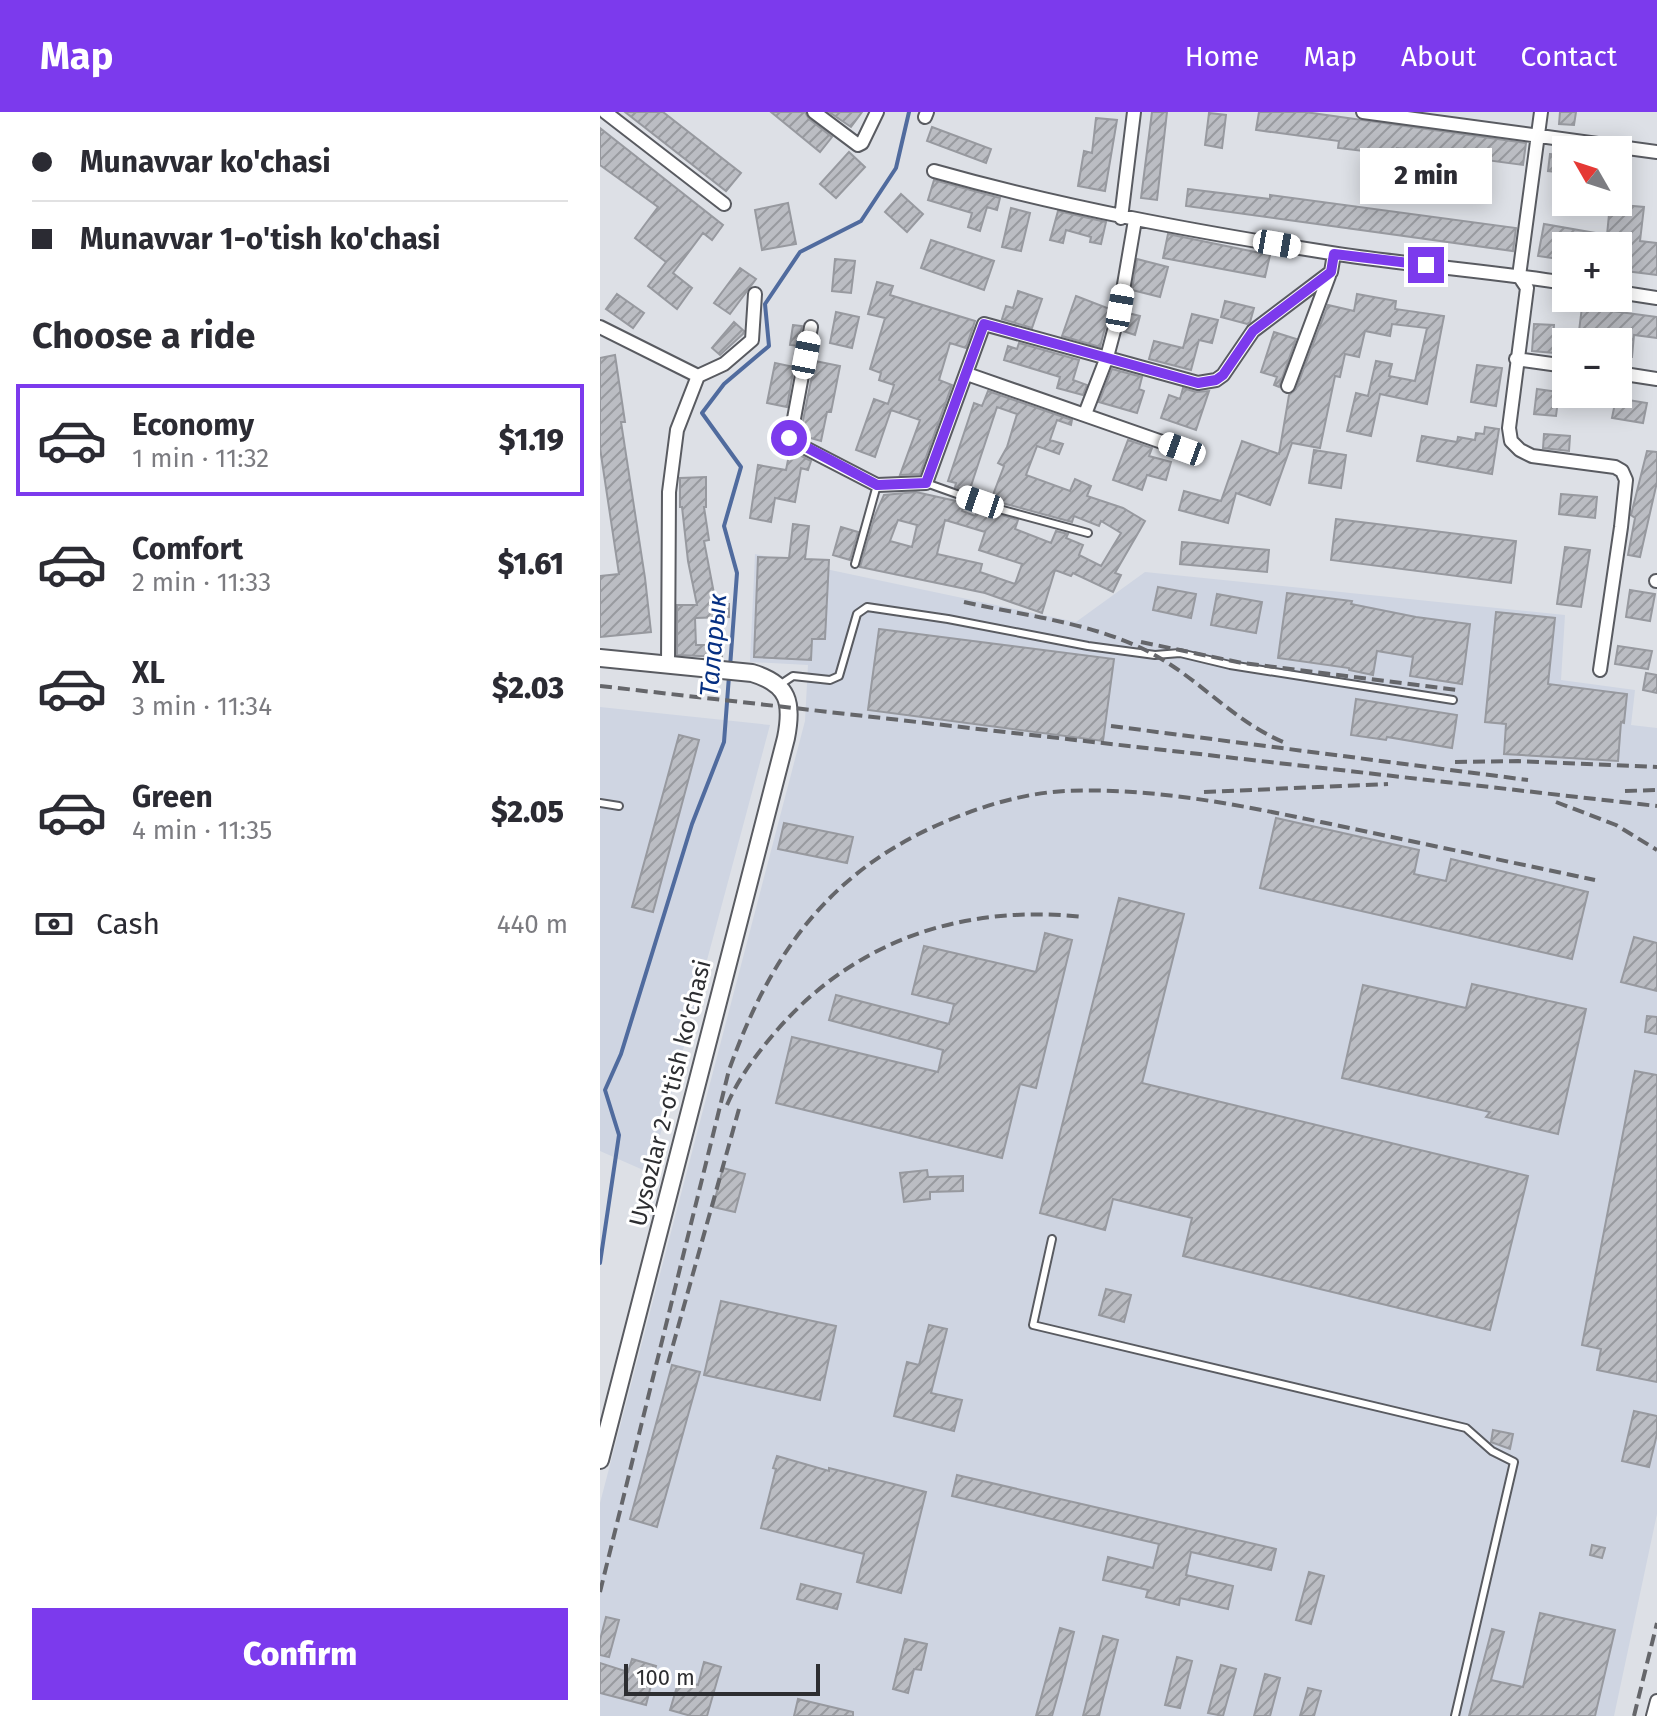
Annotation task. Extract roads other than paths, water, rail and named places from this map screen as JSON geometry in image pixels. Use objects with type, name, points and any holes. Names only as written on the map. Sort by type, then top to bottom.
[{"type":"street","points":[[605,112],[724,204]]},
{"type":"street","points":[[814,112],[858,145],[862,143],[877,112]]},
{"type":"street","points":[[1121,218],[1134,112]]},
{"type":"street","points":[[1363,112],[1405,114],[1657,152]]},
{"type":"street","points":[[1541,112],[1519,276],[1527,288],[1509,428],[1511,441],[1532,456],[1615,467],[1622,471],[1626,480],[1600,670]]},
{"type":"street","points":[[934,171],[1121,218],[1334,254],[1552,281]]},
{"type":"street","points":[[1085,414],[1107,357],[1120,308],[1135,220]]},
{"type":"street","points":[[1288,386],[1331,272],[1334,254]]},
{"type":"street","points":[[811,327],[790,440],[877,485],[926,483],[984,324],[1198,383],[1216,380],[1228,369],[1253,331],[1331,272]]},
{"type":"street","points":[[668,665],[669,492],[677,430],[698,376],[724,364],[752,340],[755,294]]},
{"type":"street","points":[[1632,294],[1657,298]]},
{"type":"street","points":[[600,327],[698,376]]},
{"type":"street","points":[[1516,359],[1552,364]]},
{"type":"street","points":[[967,374],[1182,449]]},
{"type":"street","points":[[1632,375],[1657,379]]},
{"type":"street","points":[[600,658],[744,671],[767,678],[778,686]]},
{"type":"street","name":"Uysozlar 2-o'tish ko'chasi","points":[[600,1460],[786,738],[790,708],[778,686]]},
{"type":"street","points":[[1653,1716],[1657,1701]]},
{"type":"lane","points":[[926,483],[999,509],[1088,533]]},
{"type":"lane","points":[[855,564],[877,485]]},
{"type":"lane","points":[[778,686],[793,676],[830,680],[839,676],[857,614],[867,607],[1088,646],[1155,655],[1180,653],[1230,665],[1453,700]]},
{"type":"lane","points":[[600,803],[619,806]]},
{"type":"lane","points":[[1052,1239],[1033,1325],[1466,1428],[1492,1451],[1514,1462],[1455,1716]]},
{"type":"waterway","name":"Таларык","points":[[730,667],[737,573],[724,526],[741,467],[702,413],[724,384],[769,346],[765,304],[800,252],[861,221],[896,168],[909,112]]},
{"type":"waterway","name":"Таларык","points":[[600,1263],[619,1135],[605,1090],[621,1054],[692,824],[724,742],[729,676]]},
{"type":"railway","points":[[964,602],[1060,622],[1129,643],[1169,664],[1252,725],[1288,744]]},
{"type":"railway","points":[[1141,642],[1242,663],[1457,690]]},
{"type":"railway","points":[[600,686],[1657,806]]},
{"type":"railway","points":[[1111,726],[1528,780]]},
{"type":"railway","points":[[1455,762],[1518,761],[1657,767]]},
{"type":"railway","points":[[1204,792],[1388,784]]},
{"type":"railway","points":[[1625,791],[1657,790]]},
{"type":"railway","points":[[600,1592],[729,1070],[765,987],[787,950],[812,917],[873,861],[911,838],[994,804],[1051,792],[1100,791],[1169,795],[1238,806],[1595,880]]},
{"type":"railway","points":[[1556,802],[1616,825],[1657,850]]},
{"type":"railway","points":[[727,1105],[750,1065],[778,1029],[809,998],[842,972],[878,951],[916,934],[997,916],[1039,914],[1083,917]]},
{"type":"railway","points":[[668,1363],[739,1109]]},
{"type":"railway","points":[[1634,1716],[1657,1623]]}]
